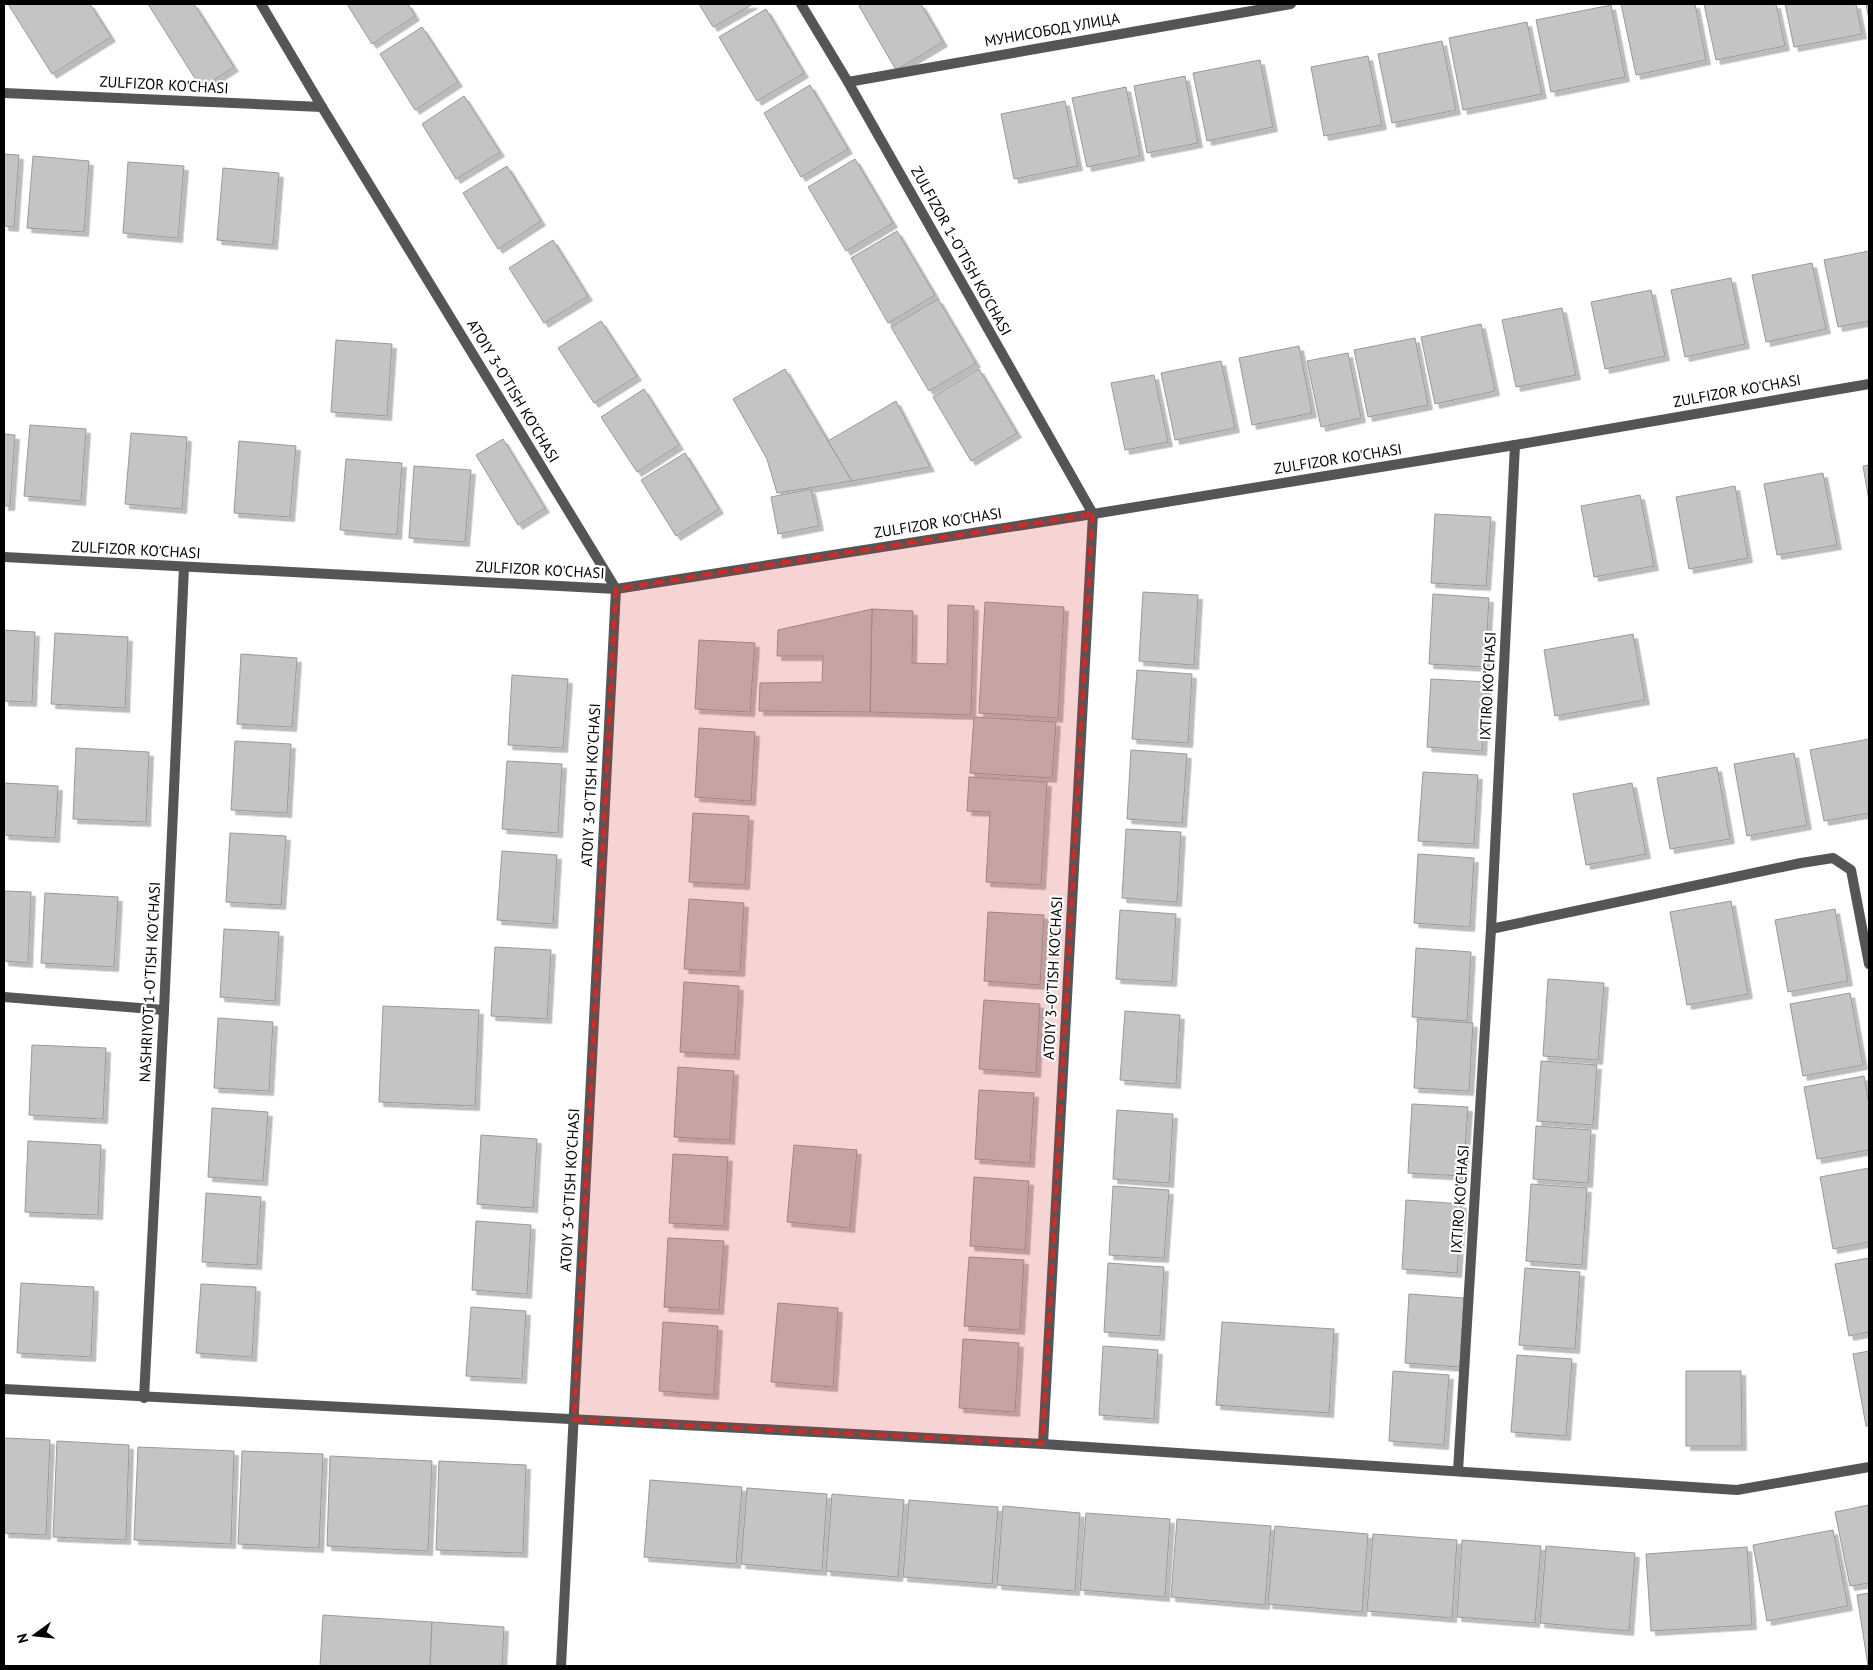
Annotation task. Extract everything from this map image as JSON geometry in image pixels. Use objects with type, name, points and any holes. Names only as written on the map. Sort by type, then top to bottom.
[{"type":"street","name":"ATOIY 3-O'TISH KO'CHASI","points":[[261,4],[616,589],[561,1666]]},
{"type":"street","name":"ZULFIZOR 1-O'TISH KO'CHASI","points":[[801,4],[848,82],[1093,514]]},
{"type":"street","name":"МУНИСОБОД УЛИЦА","points":[[848,82],[1251,7],[1292,4]]},
{"type":"street","name":"ZULFIZOR KO'CHASI","points":[[4,93],[322,107]]},
{"type":"street","name":"ZULFIZOR KO'CHASI","points":[[4,557],[616,589],[1515,445],[1869,384]]},
{"type":"street","name":"IXTIRO KO'CHASI","points":[[1458,1471],[1492,929],[1515,445]]},
{"type":"street","name":"ATOIY 3-O'TISH KO'CHASI","points":[[1043,1444],[1093,514]]},
{"type":"street","name":"NASHRIYOT 1-O'TISH KO'CHASI","points":[[144,1398],[184,567]]},
{"type":"street","points":[[1492,929],[1833,858],[1850,870],[1869,964]]},
{"type":"street","points":[[4,997],[164,1010]]},
{"type":"street","points":[[4,1390],[1043,1444],[1737,1490],[1869,1467]]},
{"type":"highlighted area","points":[[1093,514],[1043,1444],[574,1420],[616,589]]},
{"type":"building","points":[[8,4],[90,4],[111,37],[52,74]]},
{"type":"building","points":[[148,4],[194,4],[234,67],[201,88]]},
{"type":"building","points":[[347,4],[408,4],[415,16],[372,44]]},
{"type":"building","points":[[699,4],[753,4],[713,27]]},
{"type":"building","points":[[862,4],[921,4],[943,42],[896,70],[859,6]]},
{"type":"building","points":[[1621,4],[1695,4],[1706,60],[1636,75]]},
{"type":"building","points":[[1704,4],[1776,4],[1785,46],[1716,60]]},
{"type":"building","points":[[1785,4],[1856,4],[1862,34],[1794,47]]},
{"type":"building","points":[[1866,4],[1869,4],[1869,19]]},
{"type":"building","points":[[1611,5],[1625,77],[1551,92],[1536,20]]},
{"type":"building","points":[[766,9],[804,73],[757,101],[719,37]]},
{"type":"building","points":[[1527,22],[1542,94],[1463,110],[1449,38]]},
{"type":"building","points":[[422,27],[458,82],[415,110],[380,54]]},
{"type":"building","points":[[1442,41],[1456,110],[1392,123],[1378,54]]},
{"type":"building","points":[[1368,56],[1382,125],[1324,136],[1311,67]]},
{"type":"building","points":[[1260,60],[1273,127],[1207,141],[1193,73]]},
{"type":"building","points":[[1185,76],[1198,143],[1147,153],[1134,86]]},
{"type":"building","points":[[810,85],[848,149],[801,177],[764,113]]},
{"type":"building","points":[[1126,87],[1140,156],[1087,167],[1072,98]]},
{"type":"building","points":[[464,96],[500,152],[456,179],[422,124]]},
{"type":"building","points":[[1065,101],[1078,166],[1014,179],[1001,114]]},
{"type":"building","points":[[4,154],[19,155],[14,227],[4,226]]},
{"type":"building","points":[[33,156],[89,161],[84,232],[27,228]]},
{"type":"building","points":[[855,159],[893,223],[846,251],[808,187]]},
{"type":"building","points":[[128,162],[184,166],[178,238],[123,233]]},
{"type":"building","points":[[507,166],[541,221],[498,249],[463,193]]},
{"type":"building","points":[[223,168],[279,173],[273,245],[217,240]]},
{"type":"building","points":[[897,231],[935,295],[888,323],[851,258]]},
{"type":"building","points":[[553,240],[588,296],[544,323],[509,268]]},
{"type":"building","points":[[1869,251],[1869,321],[1838,327],[1824,260]]},
{"type":"building","points":[[1812,263],[1826,329],[1766,342],[1752,275]]},
{"type":"building","points":[[1731,278],[1745,344],[1685,357],[1671,290]]},
{"type":"building","points":[[1651,290],[1665,356],[1605,369],[1591,302]]},
{"type":"building","points":[[938,299],[976,363],[929,391],[891,327]]},
{"type":"building","points":[[1562,308],[1576,375],[1516,387],[1502,320]]},
{"type":"building","points":[[601,321],[637,376],[594,403],[558,348]]},
{"type":"building","points":[[1481,324],[1495,391],[1435,404],[1421,337]]},
{"type":"building","points":[[1415,338],[1428,405],[1368,417],[1354,350]]},
{"type":"building","points":[[336,340],[392,344],[387,416],[331,412]]},
{"type":"building","points":[[1299,346],[1312,413],[1252,425],[1239,358]]},
{"type":"building","points":[[1348,353],[1361,418],[1321,427],[1307,361]]},
{"type":"building","points":[[1221,361],[1235,428],[1175,440],[1161,373]]},
{"type":"building","points":[[785,369],[852,481],[777,493],[767,459],[733,399]]},
{"type":"building","points":[[979,369],[1017,433],[971,461],[933,397]]},
{"type":"building","points":[[1154,375],[1168,442],[1125,450],[1111,383]]},
{"type":"building","points":[[644,389],[679,445],[637,472],[601,417]]},
{"type":"building","points":[[896,401],[930,467],[852,481],[828,441]]},
{"type":"building","points":[[30,425],[86,429],[81,501],[24,496]]},
{"type":"building","points":[[131,433],[187,437],[182,509],[125,504]]},
{"type":"building","points":[[4,434],[15,435],[10,506],[4,506]]},
{"type":"building","points":[[503,439],[545,508],[518,525],[476,455]]},
{"type":"building","points":[[239,441],[296,446],[290,517],[234,513]]},
{"type":"building","points":[[685,453],[719,509],[676,536],[641,480]]},
{"type":"building","points":[[346,459],[402,463],[397,535],[340,530]]},
{"type":"building","points":[[1869,465],[1869,501],[1863,466]]},
{"type":"building","points":[[414,466],[471,470],[465,542],[409,538]]},
{"type":"building","points":[[1823,473],[1837,545],[1777,555],[1764,484]]},
{"type":"building","points":[[1735,486],[1748,558],[1689,569],[1676,497]]},
{"type":"building","points":[[811,489],[819,526],[778,534],[771,497]]},
{"type":"building","points":[[1640,495],[1654,566],[1594,577],[1581,506]]},
{"type":"building","points":[[1435,514],[1491,517],[1486,586],[1431,583]]},
{"type":"building","points":[[1143,592],[1198,595],[1194,665],[1139,661]]},
{"type":"building","points":[[1433,594],[1489,598],[1485,667],[1429,664]]},
{"type":"building","points":[[985,602],[1064,607],[1058,718],[979,713]]},
{"type":"building","points":[[948,605],[974,606],[971,715],[870,712],[872,609],[913,611],[912,663],[947,664]]},
{"type":"building","points":[[872,609],[870,712],[759,711],[760,683],[822,682],[823,656],[777,656],[778,630]]},
{"type":"building","points":[[4,630],[35,632],[32,702],[4,701]]},
{"type":"building","points":[[55,633],[128,637],[125,708],[51,704]]},
{"type":"building","points":[[1633,634],[1645,700],[1555,716],[1544,650]]},
{"type":"building","points":[[699,640],[755,643],[750,712],[695,709]]},
{"type":"building","points":[[241,654],[297,658],[292,727],[237,724]]},
{"type":"building","points":[[1137,670],[1192,674],[1188,743],[1132,739]]},
{"type":"building","points":[[512,675],[568,679],[563,748],[508,745]]},
{"type":"building","points":[[1431,679],[1487,682],[1482,751],[1427,747]]},
{"type":"building","points":[[974,717],[1056,722],[1052,778],[970,773]]},
{"type":"building","points":[[699,728],[755,732],[751,801],[695,797]]},
{"type":"building","points":[[1869,739],[1869,813],[1824,821],[1810,750]]},
{"type":"building","points":[[235,741],[291,744],[287,813],[231,810]]},
{"type":"building","points":[[76,748],[149,752],[146,822],[73,819]]},
{"type":"building","points":[[1131,750],[1187,754],[1182,823],[1127,819]]},
{"type":"building","points":[[1794,753],[1807,825],[1747,836],[1734,764]]},
{"type":"building","points":[[507,761],[562,764],[558,833],[502,829]]},
{"type":"building","points":[[1717,767],[1730,839],[1670,849],[1657,778]]},
{"type":"building","points":[[1423,772],[1478,775],[1474,844],[1418,841]]},
{"type":"building","points":[[969,777],[1047,782],[1041,885],[986,882],[990,812],[967,811]]},
{"type":"building","points":[[4,783],[58,786],[55,838],[4,835]]},
{"type":"building","points":[[1632,783],[1646,854],[1586,865],[1573,794]]},
{"type":"building","points":[[693,813],[749,816],[745,885],[689,882]]},
{"type":"building","points":[[1126,829],[1181,832],[1177,902],[1122,898]]},
{"type":"building","points":[[230,833],[286,836],[281,905],[226,902]]},
{"type":"building","points":[[502,851],[557,855],[553,924],[497,920]]},
{"type":"building","points":[[1418,854],[1474,858],[1470,927],[1414,923]]},
{"type":"building","points":[[4,891],[31,892],[28,963],[4,961]]},
{"type":"building","points":[[45,893],[118,897],[114,967],[41,963]]},
{"type":"building","points":[[689,899],[744,903],[740,972],[684,969]]},
{"type":"building","points":[[1731,901],[1748,994],[1687,1005],[1670,912]]},
{"type":"building","points":[[1835,909],[1848,981],[1788,992],[1775,920]]},
{"type":"building","points":[[1120,910],[1176,914],[1172,982],[1116,979]]},
{"type":"building","points":[[988,912],[1044,915],[1040,985],[984,981]]},
{"type":"building","points":[[224,929],[279,932],[275,1001],[220,997]]},
{"type":"building","points":[[495,947],[551,950],[547,1019],[491,1016]]},
{"type":"building","points":[[1416,948],[1471,952],[1467,1021],[1412,1017]]},
{"type":"building","points":[[1548,979],[1604,983],[1598,1060],[1543,1056]]},
{"type":"building","points":[[684,982],[739,986],[735,1055],[680,1052]]},
{"type":"building","points":[[1850,993],[1863,1065],[1803,1076],[1790,1004]]},
{"type":"building","points":[[984,1000],[1040,1004],[1036,1073],[979,1069]]},
{"type":"building","points":[[383,1006],[479,1010],[475,1106],[379,1102]]},
{"type":"building","points":[[1125,1011],[1180,1015],[1176,1084],[1120,1080]]},
{"type":"building","points":[[218,1018],[273,1022],[269,1091],[214,1088]]},
{"type":"building","points":[[1418,1019],[1473,1023],[1469,1091],[1414,1088]]},
{"type":"building","points":[[32,1045],[106,1048],[103,1119],[29,1115]]},
{"type":"building","points":[[1541,1061],[1597,1065],[1593,1125],[1537,1121]]},
{"type":"building","points":[[678,1067],[734,1071],[730,1140],[674,1137]]},
{"type":"building","points":[[1864,1076],[1869,1104],[1869,1150],[1817,1159],[1804,1087]]},
{"type":"building","points":[[979,1090],[1034,1093],[1030,1163],[975,1159]]},
{"type":"building","points":[[1412,1104],[1468,1107],[1463,1176],[1408,1173]]},
{"type":"building","points":[[212,1108],[268,1112],[263,1181],[208,1177]]},
{"type":"building","points":[[1117,1110],[1173,1114],[1169,1183],[1113,1179]]},
{"type":"building","points":[[1536,1126],[1591,1130],[1588,1183],[1533,1179]]},
{"type":"building","points":[[481,1135],[537,1139],[533,1208],[477,1204]]},
{"type":"building","points":[[28,1141],[101,1145],[98,1215],[25,1212]]},
{"type":"building","points":[[794,1145],[857,1150],[850,1228],[787,1222]]},
{"type":"building","points":[[673,1154],[728,1157],[724,1226],[669,1223]]},
{"type":"building","points":[[1869,1168],[1869,1242],[1833,1249],[1820,1177]]},
{"type":"building","points":[[974,1177],[1029,1181],[1025,1250],[970,1246]]},
{"type":"building","points":[[1531,1184],[1587,1188],[1582,1265],[1526,1261]]},
{"type":"building","points":[[1113,1186],[1169,1190],[1164,1258],[1109,1255]]},
{"type":"building","points":[[206,1193],[261,1197],[257,1265],[202,1262]]},
{"type":"building","points":[[1406,1200],[1462,1204],[1457,1273],[1402,1269]]},
{"type":"building","points":[[476,1221],[531,1225],[527,1294],[472,1290]]},
{"type":"building","points":[[668,1238],[724,1241],[719,1310],[664,1307]]},
{"type":"building","points":[[969,1257],[1024,1260],[1020,1330],[964,1326]]},
{"type":"building","points":[[1869,1258],[1869,1332],[1849,1336],[1835,1264]]},
{"type":"building","points":[[1108,1263],[1164,1267],[1160,1336],[1104,1332]]},
{"type":"building","points":[[1525,1268],[1580,1272],[1575,1349],[1519,1345]]},
{"type":"building","points":[[21,1283],[94,1287],[91,1357],[17,1353]]},
{"type":"building","points":[[201,1284],[256,1287],[252,1357],[196,1353]]},
{"type":"building","points":[[1409,1294],[1464,1298],[1460,1367],[1405,1363]]},
{"type":"building","points":[[778,1303],[838,1308],[833,1387],[771,1382]]},
{"type":"building","points":[[471,1307],[526,1311],[522,1379],[466,1376]]},
{"type":"building","points":[[663,1322],[718,1326],[714,1395],[659,1391]]},
{"type":"building","points":[[1222,1322],[1334,1329],[1329,1413],[1216,1405]]},
{"type":"building","points":[[963,1339],[1019,1343],[1015,1412],[959,1408]]},
{"type":"building","points":[[1103,1346],[1158,1350],[1154,1419],[1099,1415]]},
{"type":"building","points":[[1869,1351],[1869,1426],[1866,1426],[1853,1354]]},
{"type":"building","points":[[1517,1355],[1572,1359],[1566,1436],[1511,1432]]},
{"type":"building","points":[[1393,1371],[1449,1375],[1444,1445],[1389,1441]]},
{"type":"building","points":[[1686,1371],[1741,1371],[1742,1446],[1686,1446]]},
{"type":"building","points":[[4,1438],[50,1440],[46,1535],[4,1533]]},
{"type":"building","points":[[57,1441],[129,1445],[126,1540],[53,1537]]},
{"type":"building","points":[[138,1447],[234,1451],[231,1544],[134,1540]]},
{"type":"building","points":[[242,1451],[323,1454],[319,1548],[238,1544]]},
{"type":"building","points":[[330,1456],[432,1461],[428,1551],[327,1546]]},
{"type":"building","points":[[439,1461],[526,1465],[523,1553],[436,1550]]},
{"type":"building","points":[[650,1480],[742,1487],[736,1564],[644,1557]]},
{"type":"building","points":[[747,1488],[827,1494],[822,1571],[741,1564]]},
{"type":"building","points":[[832,1494],[904,1500],[898,1577],[826,1571]]},
{"type":"building","points":[[909,1500],[998,1507],[992,1584],[903,1577]]},
{"type":"building","points":[[1869,1505],[1869,1583],[1850,1586],[1835,1512]]},
{"type":"building","points":[[1003,1506],[1080,1513],[1075,1591],[997,1585]]},
{"type":"building","points":[[1086,1513],[1170,1519],[1165,1597],[1080,1590]]},
{"type":"building","points":[[1177,1519],[1271,1526],[1265,1605],[1171,1597]]},
{"type":"building","points":[[1275,1526],[1368,1534],[1362,1612],[1268,1604]]},
{"type":"building","points":[[1833,1530],[1848,1606],[1767,1621],[1753,1545]]},
{"type":"building","points":[[1373,1534],[1457,1540],[1452,1618],[1367,1611]]},
{"type":"building","points":[[1462,1540],[1541,1546],[1535,1623],[1457,1617]]},
{"type":"building","points":[[1546,1546],[1635,1553],[1629,1631],[1540,1623]]},
{"type":"building","points":[[1747,1547],[1752,1625],[1651,1631],[1646,1554]]},
{"type":"building","points":[[1869,1593],[1869,1666],[1868,1666],[1857,1595]]},
{"type":"building","points":[[323,1615],[432,1622],[430,1666],[320,1666]]},
{"type":"building","points":[[432,1622],[504,1627],[502,1666],[430,1666]]}]
